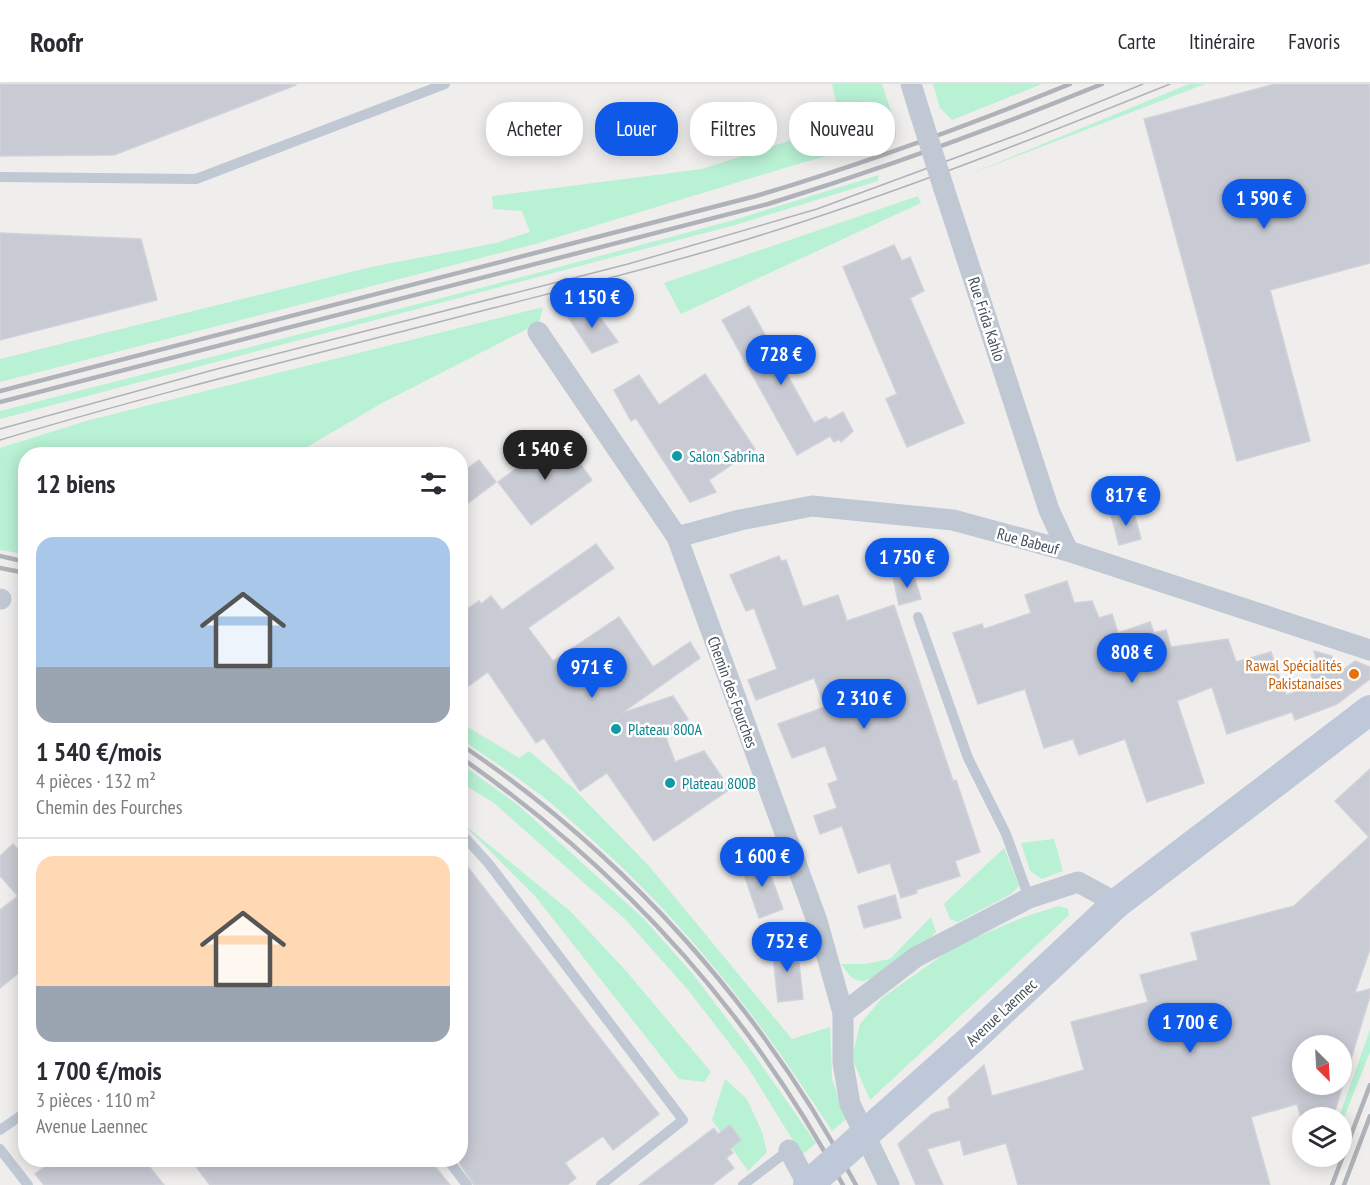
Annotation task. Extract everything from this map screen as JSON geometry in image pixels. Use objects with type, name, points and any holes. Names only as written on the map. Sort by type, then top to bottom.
[{"type":"main road","name":"Avenue Laennec","points":[[808,1185],[974,1037],[1117,903],[1370,710]]},
{"type":"street","name":"Rue Frida Kahlo","points":[[911,84],[1049,510],[1068,552]]},
{"type":"street","name":"Chemin des Fourches","points":[[538,332],[677,537],[817,921],[843,1013],[843,1063],[846,1090],[850,1104],[889,1185]]},
{"type":"street","name":"Rue Babeuf","points":[[677,537],[740,520],[812,506],[953,520],[1068,552],[1370,650]]},
{"type":"street","points":[[843,1013],[916,957],[1029,898],[1078,882],[1117,903]]},
{"type":"street","points":[[789,1150],[808,1185]]},
{"type":"lane","points":[[0,177],[196,179],[445,84]]},
{"type":"lane","points":[[918,617],[968,758],[1006,834],[1029,898]]},
{"type":"lane","points":[[468,841],[489,864],[683,1120],[601,1185]]},
{"type":"lane","points":[[0,1130],[18,1118]]},
{"type":"lane","points":[[0,1149],[28,1185]]},
{"type":"lane","points":[[743,1185],[789,1150]]},
{"type":"lane","points":[[453,1167],[467,1185]]},
{"type":"green space","points":[[832,84],[882,84],[888,102],[836,102]]},
{"type":"green space","points":[[933,84],[1042,84],[952,120],[940,108]]},
{"type":"green space","points":[[1189,84],[1205,84],[965,176]]},
{"type":"green space","points":[[789,141],[789,156],[827,156],[535,244],[0,382],[0,359],[371,267],[496,243],[530,232],[522,211],[493,209],[492,196],[702,169],[742,156],[777,156],[777,145]]},
{"type":"green space","points":[[879,175],[878,181],[735,225],[0,419],[0,411],[488,286],[734,220]]},
{"type":"green space","points":[[918,196],[921,203],[681,314],[664,283]]},
{"type":"green space","points":[[543,307],[539,323],[382,403],[307,447],[18,447],[18,553],[0,550],[0,448],[86,421]]},
{"type":"green space","points":[[468,727],[519,758],[529,751],[574,789],[649,866],[792,1039],[830,1027],[832,1079],[846,1119],[832,1131],[778,1050],[720,974],[689,938],[623,868],[559,810],[468,744]]},
{"type":"green space","points":[[468,769],[518,805],[643,918],[692,973],[753,1053],[816,1143],[802,1155],[747,1066],[688,990],[626,920],[494,803],[468,787]]},
{"type":"green space","points":[[468,828],[570,911],[627,972],[711,1072],[704,1082],[679,1079],[535,896]]},
{"type":"green space","points":[[1054,839],[1063,871],[1042,879],[1030,871],[1021,843]]},
{"type":"green space","points":[[1004,848],[1019,886],[1011,894],[958,922],[950,919],[944,904]]},
{"type":"green space","points":[[1059,906],[1068,909],[1069,915],[870,1100],[852,1058],[860,1024],[883,997],[956,946],[1024,917]]},
{"type":"green space","points":[[931,917],[936,932],[888,969],[868,980],[858,981],[841,964],[865,964],[890,959]]},
{"type":"green space","points":[[1370,1030],[1370,1052],[1348,1107],[1343,1107],[1347,1095],[1352,1095],[1352,1081]]},
{"type":"green space","points":[[725,1079],[747,1099],[762,1132],[767,1152],[748,1171],[712,1120]]},
{"type":"building","points":[[0,84],[296,85],[114,155],[0,156]]},
{"type":"building","points":[[1275,84],[1370,84],[1370,263],[1270,290],[1310,441],[1237,461],[1144,119]]},
{"type":"building","points":[[0,233],[141,239],[157,300],[0,340]]},
{"type":"building","points":[[894,245],[902,261],[910,257],[924,291],[910,298],[964,423],[907,447],[886,399],[897,394],[843,267]]},
{"type":"building","points":[[589,302],[618,342],[592,353],[568,317]]},
{"type":"building","points":[[749,306],[814,423],[826,417],[829,420],[843,412],[853,431],[841,442],[839,439],[834,442],[830,436],[797,455],[722,320]]},
{"type":"building","points":[[705,374],[755,449],[709,480],[716,492],[690,502],[636,418],[631,421],[614,390],[639,375],[659,405]]},
{"type":"building","points":[[560,436],[592,480],[531,525],[498,482]]},
{"type":"building","points":[[479,460],[496,482],[468,503],[468,468]]},
{"type":"building","points":[[1133,509],[1141,539],[1119,545],[1111,515]]},
{"type":"building","points":[[596,544],[614,568],[528,628],[553,661],[619,617],[653,667],[690,642],[700,658],[622,713],[673,696],[688,719],[684,722],[687,727],[665,735],[675,762],[704,751],[730,789],[654,841],[607,773],[580,791],[544,738],[536,743],[488,672],[468,686],[468,609],[479,601],[481,604],[491,596],[502,610]]},
{"type":"building","points":[[779,556],[781,561],[786,560],[803,607],[838,595],[847,621],[894,605],[953,781],[956,780],[980,852],[955,861],[960,876],[916,890],[917,893],[901,898],[890,863],[858,873],[842,826],[820,834],[814,816],[837,808],[828,784],[838,780],[825,746],[792,758],[778,724],[825,707],[814,678],[756,700],[748,680],[777,669],[754,608],[746,611],[730,575]]},
{"type":"building","points":[[913,573],[921,599],[899,605],[893,578]]},
{"type":"building","points":[[1067,581],[1074,603],[1092,601],[1099,618],[1112,614],[1118,633],[1150,622],[1154,633],[1166,630],[1171,647],[1228,639],[1236,662],[1271,652],[1286,695],[1315,685],[1308,667],[1318,664],[1314,651],[1332,656],[1338,674],[1355,661],[1370,667],[1370,679],[1337,704],[1295,720],[1292,712],[1227,734],[1212,687],[1177,701],[1204,783],[1147,802],[1125,739],[1079,755],[1073,739],[1044,748],[1025,689],[978,704],[953,633],[982,624],[984,629],[1031,613],[1025,595]]},
{"type":"building","points":[[1370,769],[1370,949],[1355,993],[1370,989],[1370,996],[1352,1056],[1352,1035],[1292,1035],[1292,1095],[1340,1095],[1336,1107],[1298,1107],[1297,1104],[1251,1117],[1270,1185],[1018,1185],[1006,1143],[964,1155],[960,1140],[927,1149],[943,1185],[916,1185],[898,1144],[932,1114],[950,1108],[948,1098],[984,1065],[992,1096],[1084,1070],[1071,1022],[1148,1002],[1140,975],[1198,960],[1191,933],[1294,906],[1369,837],[1335,801]]},
{"type":"building","points":[[13,844],[18,849],[18,896],[0,876],[0,856]]},
{"type":"building","points":[[764,857],[783,909],[759,918],[741,866]]},
{"type":"building","points":[[468,867],[659,1114],[613,1150],[603,1136],[565,1163],[576,1178],[567,1185],[474,1185],[462,1167],[468,1167]]},
{"type":"building","points":[[895,895],[901,918],[864,928],[858,906]]},
{"type":"building","points":[[18,896],[18,973],[0,988],[0,910]]},
{"type":"building","points":[[797,945],[803,999],[778,1002],[772,947]]},
{"type":"building","points":[[730,1125],[741,1140],[730,1149],[733,1153],[726,1158],[734,1168],[712,1185],[639,1185],[714,1128],[718,1134]]},
{"type":"building","points":[[44,1167],[150,1167],[164,1185],[44,1185],[35,1174]]},
{"type":"building","points":[[196,1167],[436,1167],[450,1185],[210,1185]]},
{"type":"tram line","points":[[0,429],[213,370],[628,264],[817,209],[1025,132],[1143,84]]},
{"type":"tram line","points":[[0,440],[184,388],[667,263],[782,229],[894,191],[1170,84]]},
{"type":"railway","points":[[0,391],[756,196],[914,144],[1070,84]]},
{"type":"railway","points":[[0,402],[768,204],[936,148],[1102,84]]},
{"type":"railway","points":[[0,556],[18,560]]},
{"type":"railway","points":[[0,568],[18,571]]},
{"type":"railway","points":[[468,750],[521,788],[579,835],[634,886],[685,940],[733,997],[778,1057],[819,1120],[856,1185]]},
{"type":"railway","points":[[468,763],[519,800],[575,847],[628,896],[677,948],[724,1004],[767,1061],[807,1122],[843,1185]]},
{"type":"railway","points":[[1332,1185],[1370,1085]]},
{"type":"railway","points":[[1344,1185],[1370,1116]]},
{"type":"place","name":"Salon Sabrina","points":[[677,456]]},
{"type":"place","name":"Rawal Spécialités Pakistanaises","points":[[1354,674]]},
{"type":"place","name":"Plateau 800A","points":[[616,729]]},
{"type":"place","name":"Plateau 800B","points":[[670,783]]}]
